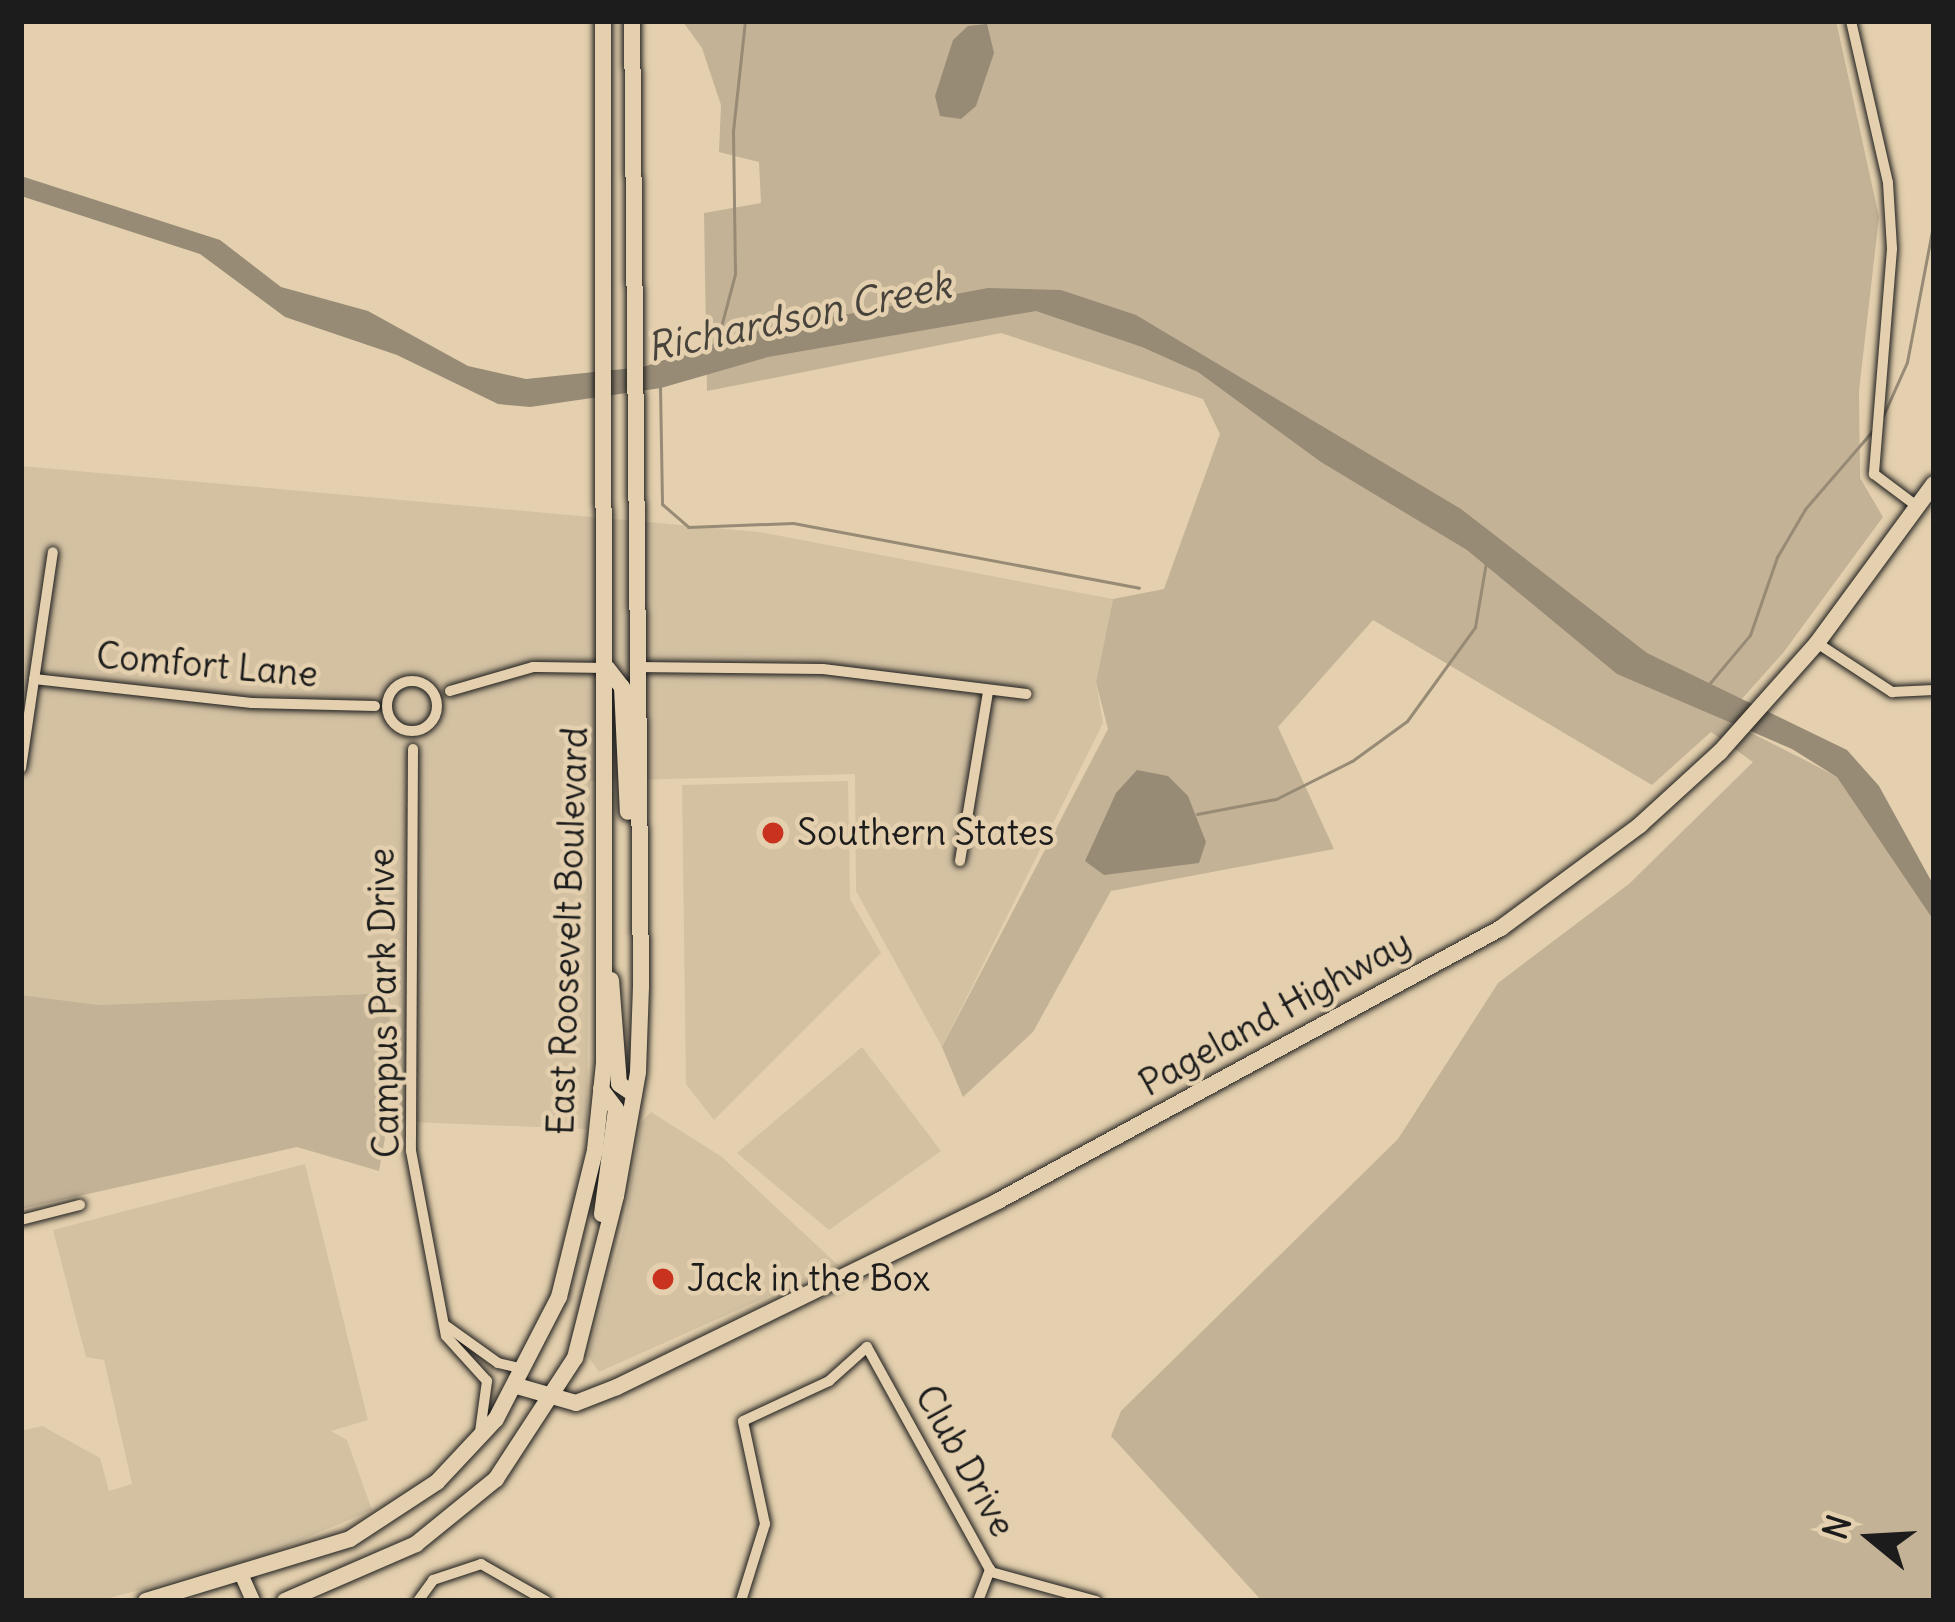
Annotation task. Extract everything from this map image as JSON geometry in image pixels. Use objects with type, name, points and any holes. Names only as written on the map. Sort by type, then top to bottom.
[{"type":"highway","name":"East Roosevelt Boulevard","points":[[146,1601],[242,1576],[382,1523],[437,1482],[478,1438],[521,1378],[564,1277],[601,1088],[606,962],[603,21]]},
{"type":"highway","points":[[622,21],[632,104]]},
{"type":"highway","name":"East Roosevelt Boulevard","points":[[285,1601],[381,1563],[464,1510],[550,1399],[574,1358],[600,1268],[634,1094],[638,860],[632,21]]},
{"type":"highway","name":"Pageland Highway","points":[[521,1378],[550,1399],[576,1402],[617,1387],[851,1276],[1501,928],[1640,825],[1720,752],[1817,643],[1934,484]]},
{"type":"highway","points":[[605,499],[619,656],[637,668]]},
{"type":"highway","points":[[607,668],[622,687],[638,860]]},
{"type":"highway","points":[[606,962],[618,1005],[619,1084],[634,1094]]},
{"type":"highway","points":[[600,1268],[596,1250],[616,1109],[601,1088]]},
{"type":"main road","points":[[242,1576],[253,1601]]},
{"type":"street","points":[[1851,21],[1889,205],[1874,474],[1918,507]]},
{"type":"street","points":[[21,768],[53,551]]},
{"type":"street","points":[[1817,643],[1892,692],[1934,690]]},
{"type":"street","points":[[375,706],[408,682],[449,692],[533,667],[607,668]]},
{"type":"street","points":[[637,668],[823,669],[1026,694]]},
{"type":"street","name":"Comfort Lane","points":[[34,679],[252,703],[375,706],[405,730]]},
{"type":"street","points":[[430,689],[437,704]]},
{"type":"street","points":[[405,730],[421,730],[449,692]]},
{"type":"street","points":[[960,861],[962,811],[988,692]]},
{"type":"street","points":[[388,712],[391,694]]},
{"type":"street","name":"Campus Park Drive","points":[[405,730],[413,749]]},
{"type":"street","name":"Campus Park Drive","points":[[421,730],[413,749],[411,1151],[450,1346],[487,1381],[478,1438]]},
{"type":"street","points":[[21,1220],[80,1205]]},
{"type":"street","points":[[445,1325],[521,1378]]},
{"type":"street","name":"Club Drive","points":[[741,1601],[765,1523],[743,1421],[829,1381],[867,1347],[990,1569],[1096,1601]]},
{"type":"street","points":[[418,1601],[434,1580],[481,1564],[546,1601]]},
{"type":"street","points":[[978,1601],[990,1569]]},
{"type":"shaded area","points":[[667,21],[1836,21],[1879,217],[1859,391],[1860,478],[1883,517],[1783,653],[1724,719],[1838,777],[1934,921],[1934,1601],[1262,1601],[1111,1436],[1121,1411],[1398,1139],[1498,983],[1629,884],[1753,762],[1711,732],[1652,785],[1373,620],[1278,727],[1334,849],[1111,891],[1033,1032],[963,1097],[942,1047],[1108,729],[1096,682],[1113,599],[1164,589],[1220,434],[1203,399],[1001,333],[707,391],[704,213],[761,203],[759,162],[719,152],[721,105],[702,48],[683,22]]},
{"type":"shaded area","points":[[987,24],[994,53],[976,106],[961,119],[940,116],[935,96],[953,40],[968,26]]},
{"type":"shaded area","points":[[21,176],[220,240],[281,287],[368,311],[468,366],[526,379],[643,367],[742,334],[988,288],[1061,290],[1136,315],[1461,509],[1647,653],[1847,750],[1879,786],[1934,886],[1934,921],[1837,777],[1792,749],[1617,674],[1467,550],[1321,462],[1198,372],[1142,347],[1036,311],[768,357],[661,388],[530,407],[498,404],[397,355],[285,317],[200,254],[21,196]]},
{"type":"shaded area","points":[[21,466],[759,532],[1113,599],[1096,682],[1103,723],[942,1047],[856,891],[855,774],[590,781],[587,1129],[388,1121],[389,993],[99,1005],[21,995]]},
{"type":"shaded area","points":[[1137,770],[1168,776],[1188,796],[1206,842],[1199,863],[1104,875],[1085,861],[1116,793]]},
{"type":"shaded area","points":[[848,781],[850,899],[881,953],[714,1120],[686,1084],[682,785]]},
{"type":"shaded area","points":[[390,993],[388,1121],[379,1171],[297,1147],[21,1209],[21,995],[99,1005]]},
{"type":"shaded area","points":[[862,1047],[941,1151],[829,1230],[737,1153]]},
{"type":"shaded area","points":[[651,1112],[722,1157],[838,1265],[599,1372],[588,1356],[623,1231],[641,1123]]},
{"type":"shaded area","points":[[305,1164],[368,1420],[331,1431],[347,1440],[372,1510],[266,1555],[99,1601],[21,1601],[21,1431],[42,1426],[100,1458],[109,1491],[132,1484],[104,1360],[86,1357],[53,1230]]},
{"type":"waterway","name":"Richardson Creek","points":[[717,342],[735,274],[733,131],[745,21]]},
{"type":"waterway","points":[[1883,416],[1907,362],[1934,221]]},
{"type":"waterway","name":"Richardson Creek","points":[[660,387],[662,504],[688,527],[793,523],[1139,588]]},
{"type":"waterway","points":[[1709,684],[1750,635],[1777,557],[1805,509],[1874,429]]},
{"type":"waterway","points":[[1197,814],[1276,799],[1352,761],[1407,721],[1475,627],[1486,562]]},
{"type":"place","name":"Southern States","points":[[773,833]]},
{"type":"place","name":"Jack in the Box","points":[[663,1279]]}]
